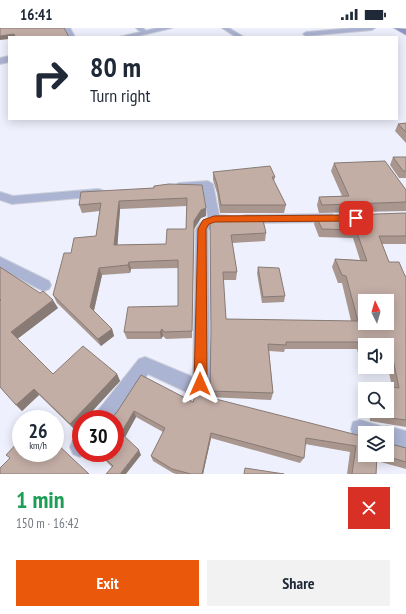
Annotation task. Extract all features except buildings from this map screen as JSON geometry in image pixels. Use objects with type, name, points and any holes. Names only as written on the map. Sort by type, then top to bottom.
[{"type":"main road","points":[[398,28],[406,32]]},
{"type":"street","points":[[126,36],[142,30],[168,28]]},
{"type":"street","points":[[225,28],[239,36]]},
{"type":"street","points":[[306,34],[372,28]]},
{"type":"street","points":[[169,187],[208,184],[214,219]]},
{"type":"street","points":[[0,196],[12,200],[106,192]]},
{"type":"street","points":[[109,410],[145,365],[193,386],[200,384],[202,229],[206,222],[214,219],[348,218]]},
{"type":"street","points":[[0,262],[44,285]]},
{"type":"street","points":[[394,437],[406,440]]},
{"type":"route","points":[[200,384],[202,229],[206,222],[214,219],[356,218]]}]
